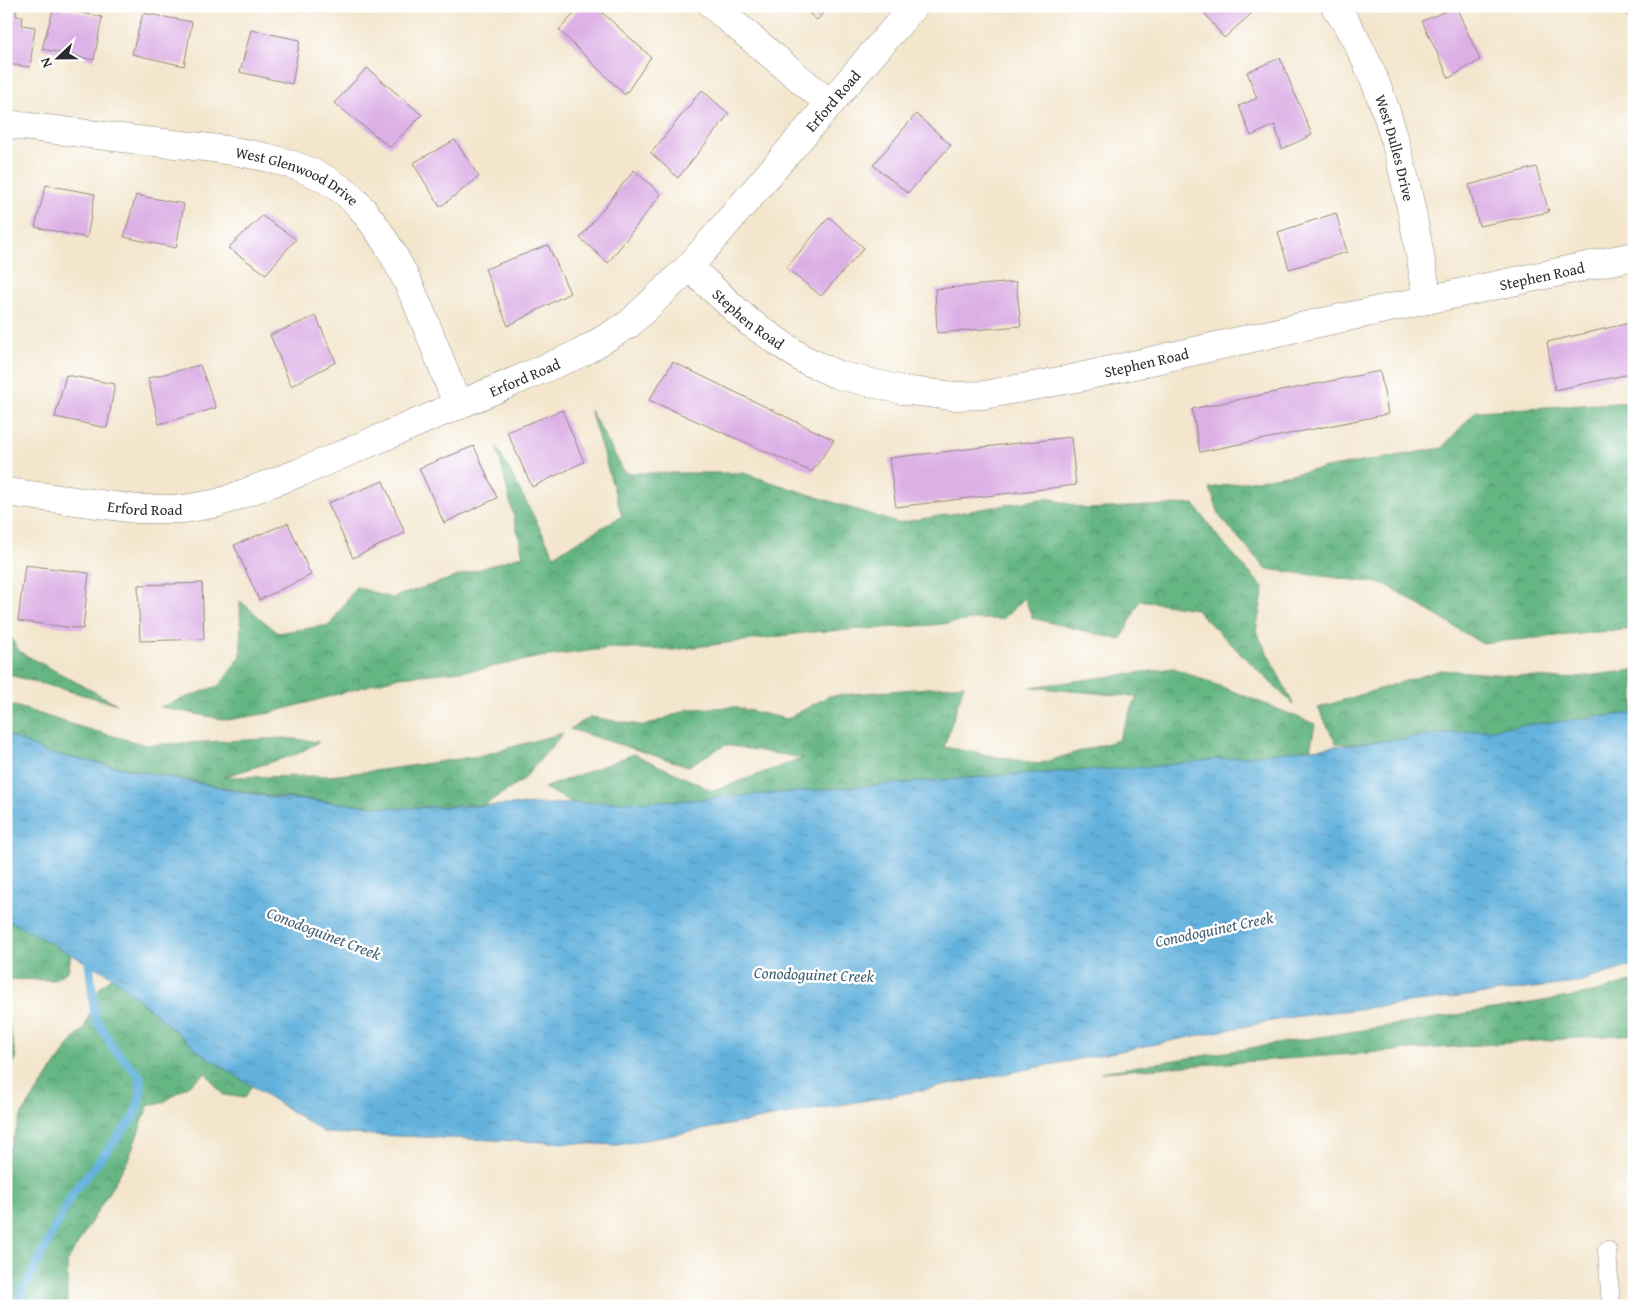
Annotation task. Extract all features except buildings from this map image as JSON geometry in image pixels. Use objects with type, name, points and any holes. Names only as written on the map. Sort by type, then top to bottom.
[{"type":"street","points":[[713,6],[830,104]]},
{"type":"street","name":"Erford Road","points":[[6,492],[137,509],[204,507],[301,472],[581,352],[629,324],[689,267],[914,6]]},
{"type":"street","name":"West Dulles Drive","points":[[1335,6],[1350,29],[1374,78],[1395,142],[1413,215],[1428,300]]},
{"type":"street","name":"West Glenwood Drive","points":[[6,124],[235,151],[284,162],[316,174],[338,188],[362,208],[383,236],[406,279],[458,406]]},
{"type":"street","name":"Stephen Road","points":[[689,267],[748,321],[803,359],[838,375],[902,390],[953,396],[984,394],[1076,378],[1634,256]]},
{"type":"lane","points":[[1607,1250],[1611,1306]]},
{"type":"green space","points":[[1634,402],[1634,629],[1481,643],[1385,584],[1266,569],[1220,517],[1210,488],[1442,448],[1476,411]]},
{"type":"green space","points":[[590,410],[625,473],[743,473],[897,523],[1048,498],[1086,509],[1194,504],[1218,537],[1264,589],[1256,631],[1294,705],[1195,609],[1140,600],[1121,640],[1032,618],[1025,598],[1003,619],[979,619],[934,625],[812,632],[673,650],[612,648],[540,657],[482,669],[399,677],[270,713],[227,720],[160,707],[220,685],[241,656],[240,601],[278,633],[330,625],[356,587],[391,598],[523,555],[497,447],[554,555],[622,516]]},
{"type":"green space","points":[[6,630],[20,652],[117,704],[6,674]]},
{"type":"green space","points":[[1174,668],[1315,724],[1310,751],[969,803],[934,780],[789,824],[599,816],[544,788],[634,754],[713,791],[803,758],[725,745],[688,766],[570,729],[591,717],[645,726],[689,709],[734,707],[787,719],[829,696],[964,685],[944,747],[1038,764],[1118,740],[1137,697],[1030,687]]},
{"type":"green space","points":[[1441,670],[1562,679],[1634,670],[1634,715],[1431,750],[1336,743],[1318,708]]},
{"type":"green space","points":[[6,703],[77,726],[146,745],[284,738],[319,742],[297,754],[223,777],[330,776],[388,769],[479,756],[563,733],[522,781],[484,805],[398,808],[269,796],[47,753],[6,734]]},
{"type":"green space","points":[[6,919],[71,954],[68,971],[53,980],[6,979]]},
{"type":"green space","points":[[113,977],[202,1053],[252,1085],[245,1098],[223,1095],[206,1073],[163,1103],[149,1104],[128,1160],[67,1262],[67,1306],[6,1306],[6,1157],[22,1114],[69,1045],[84,1028],[100,987]]},
{"type":"green space","points":[[1634,981],[1634,1034],[1101,1072],[1593,993]]},
{"type":"green space","points":[[6,1022],[9,1024],[16,1059],[6,1073]]},
{"type":"water","name":"Conodoguinet Creek","points":[[1634,713],[1634,965],[1575,983],[1292,1017],[918,1091],[617,1145],[325,1133],[202,1054],[113,977],[6,919],[6,734],[47,753],[269,797],[398,808],[690,800],[1019,774],[1148,767]]},
{"type":"waterway","points":[[15,1306],[72,1194],[134,1117],[141,1092],[140,1076],[114,1049],[95,1017],[88,953]]}]
